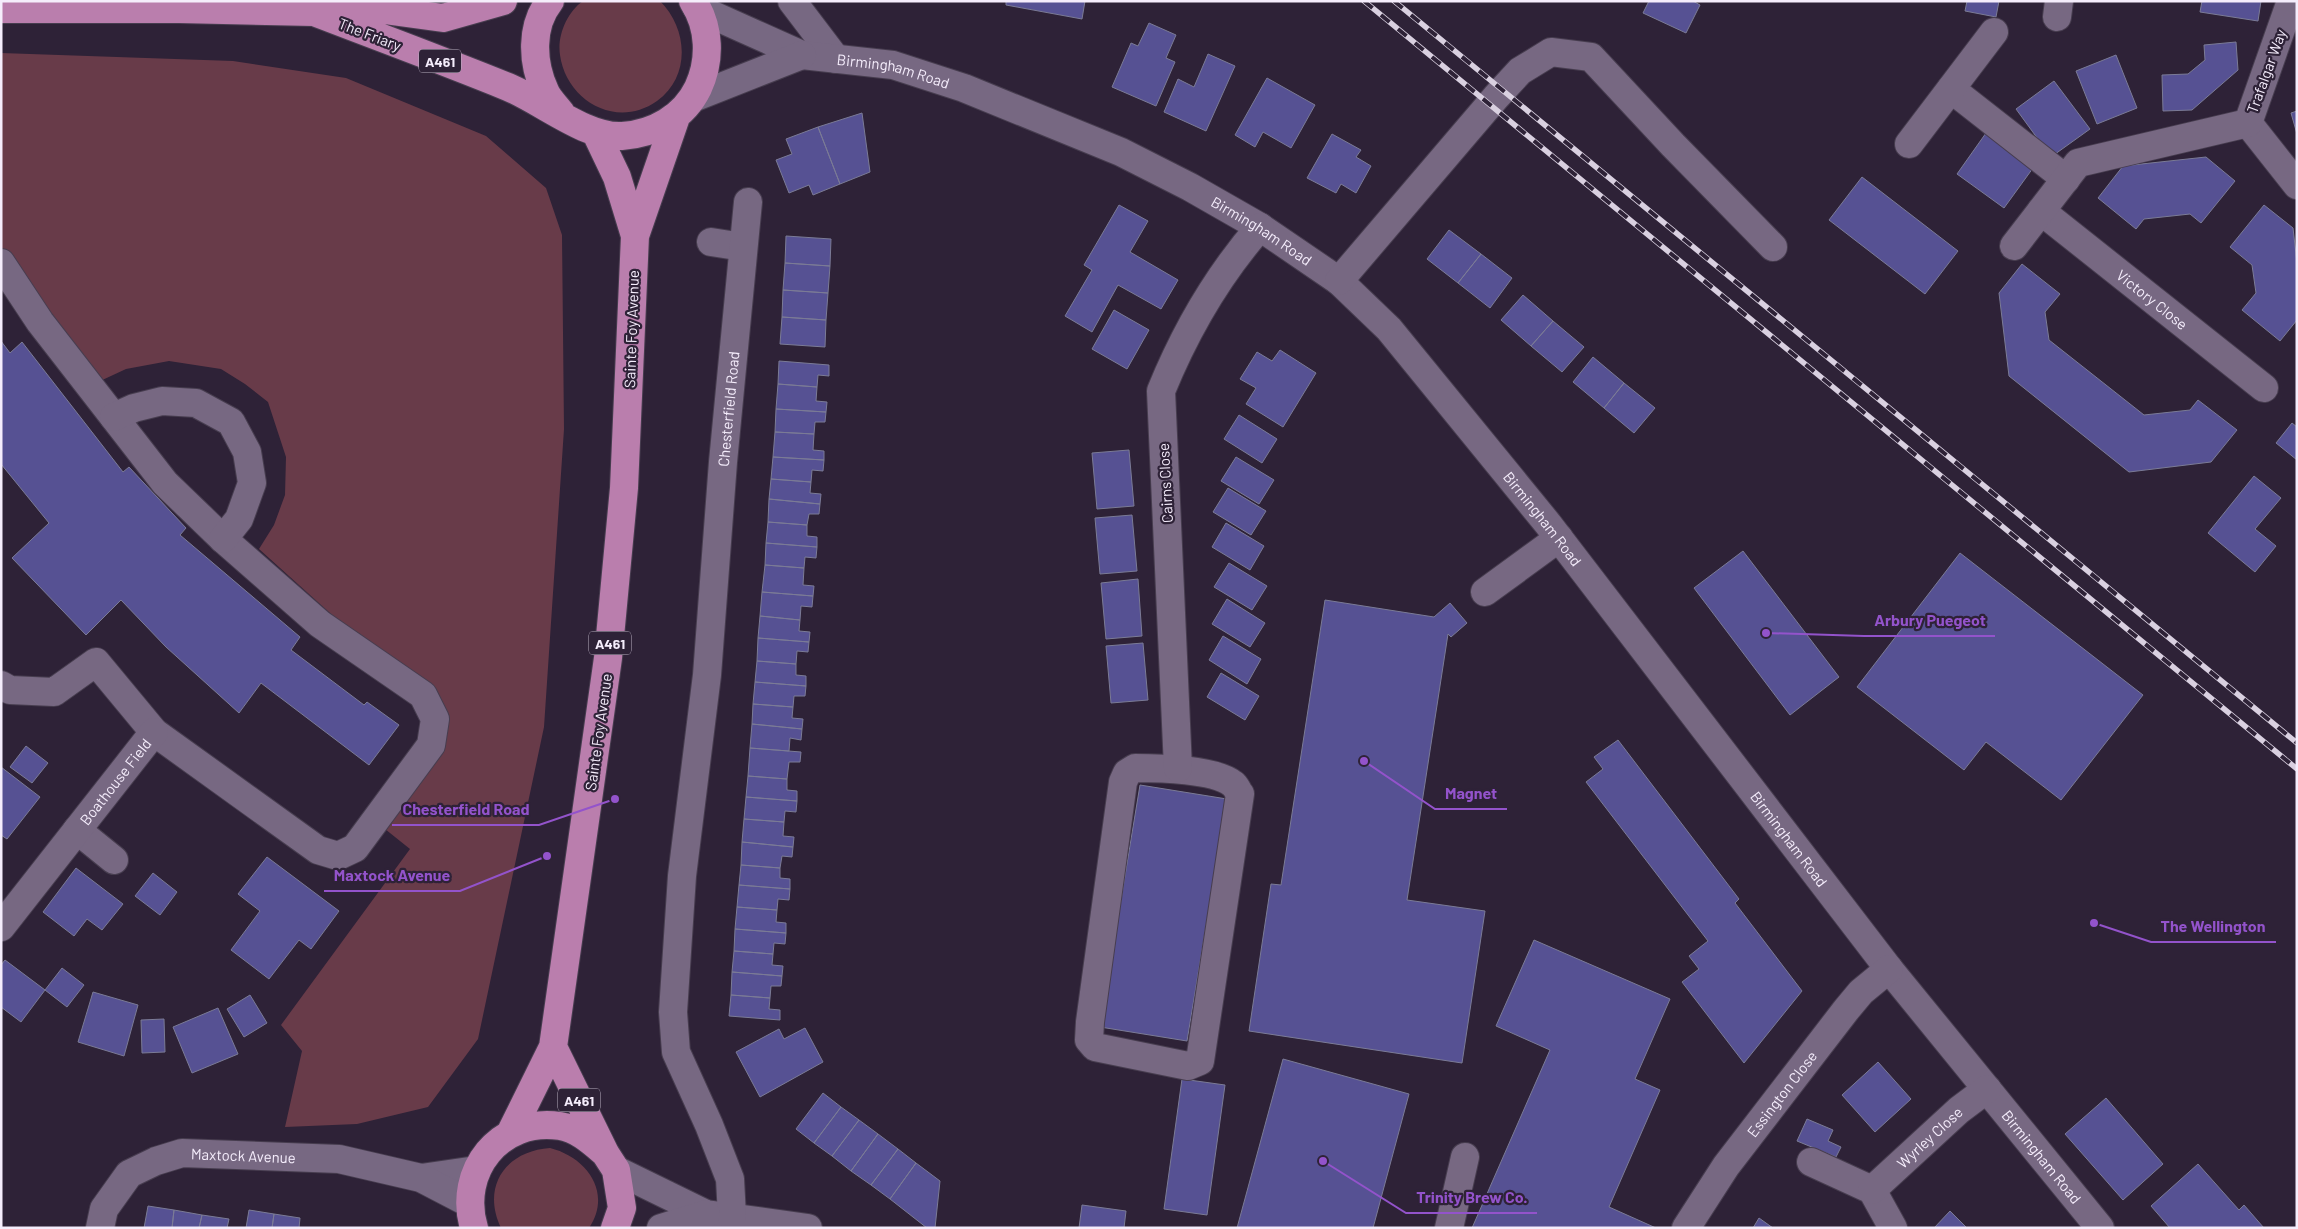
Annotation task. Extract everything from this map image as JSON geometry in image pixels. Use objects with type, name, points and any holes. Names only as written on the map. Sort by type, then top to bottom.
[{"type":"highway","name":"The Friary","points":[[1,9],[179,9],[314,12],[362,7],[443,18],[503,1]]},
{"type":"highway","points":[[550,1],[545,8],[535,35],[536,65],[545,93],[564,116]]},
{"type":"highway","name":"Sainte Foy Avenue","points":[[510,1134],[553,1047],[608,658],[624,488],[635,236],[684,108],[703,77],[708,53],[706,30],[695,4]]},
{"type":"highway","name":"The Friary","points":[[314,12],[510,88],[596,133]]},
{"type":"highway","points":[[596,133],[621,136],[650,131],[684,108]]},
{"type":"highway","name":"Sainte Foy Avenue","points":[[596,133],[617,177],[635,236]]},
{"type":"highway","name":"A461","points":[[553,1047],[610,1162],[622,1208],[615,1228]]},
{"type":"highway","name":"Sainte Foy Avenue","points":[[472,1215],[471,1186],[476,1170],[490,1149],[510,1134],[534,1125],[561,1126],[585,1135],[610,1162]]},
{"type":"street","points":[[792,1],[836,59]]},
{"type":"street","name":"Trafalgar Way","points":[[2291,1],[2290,28],[2248,123],[2297,185]]},
{"type":"street","name":"Birmingham Road","points":[[695,4],[802,54],[893,66],[964,88],[1121,152],[1190,187],[1260,227],[1339,281],[1389,328],[1559,538],[1889,968],[2100,1228]]},
{"type":"street","points":[[1909,144],[1994,32]]},
{"type":"street","points":[[1339,281],[1520,71],[1551,52],[1590,57],[1773,247]]},
{"type":"street","points":[[684,108],[802,54]]},
{"type":"street","points":[[1951,89],[2066,179]]},
{"type":"street","points":[[2014,246],[2078,163],[2248,123]]},
{"type":"street","name":"Chesterfield Road","points":[[719,1215],[730,1179],[710,1125],[676,1052],[673,1012],[682,876],[707,675],[723,462],[748,202]]},
{"type":"street","name":"Victory Close","points":[[2041,211],[2264,388]]},
{"type":"street","name":"Cairns Close","points":[[1178,768],[1160,391],[1174,358],[1196,318],[1236,254],[1260,227]]},
{"type":"street","points":[[711,242],[743,247]]},
{"type":"street","points":[[1,263],[40,322],[166,483],[223,539],[320,624],[423,695],[435,719],[431,745],[355,848],[338,856],[318,850],[154,732],[96,662],[54,692],[10,690],[1,685]]},
{"type":"street","points":[[114,417],[134,408],[162,401],[196,403],[230,422],[247,452],[252,483],[239,519],[223,539]]},
{"type":"street","points":[[1485,592],[1559,538]]},
{"type":"street","name":"Boathouse Field","points":[[1,927],[154,732]]},
{"type":"street","points":[[1135,768],[1178,768],[1216,777],[1233,784],[1240,794],[1200,1061],[1188,1066],[1095,1047],[1089,1040],[1123,782],[1127,773],[1135,768]]},
{"type":"street","name":"Boathouse Field","points":[[78,830],[114,860]]},
{"type":"street","name":"Essington Close","points":[[1686,1228],[1726,1166],[1841,1016],[1860,992],[1889,968]]},
{"type":"street","name":"Wyrley Close","points":[[1872,1190],[1959,1110],[1987,1089]]},
{"type":"street","name":"Maxtock Avenue","points":[[100,1228],[104,1209],[129,1174],[156,1161],[182,1152],[339,1159],[422,1178],[476,1170]]},
{"type":"street","points":[[1449,1228],[1465,1157]]},
{"type":"street","points":[[610,1162],[719,1215],[808,1228]]},
{"type":"street","points":[[1811,1162],[1872,1190],[1893,1228]]},
{"type":"street","name":"Maxtock Avenue","points":[[422,1178],[472,1215]]},
{"type":"street","points":[[661,1228],[719,1215]]},
{"type":"shaded area","points":[[583,1],[660,1],[669,12],[676,25],[682,52],[676,79],[668,91],[657,101],[641,109],[625,112],[610,111],[595,106],[572,85],[564,71],[559,48],[560,40],[564,25],[572,11]]},
{"type":"shaded area","points":[[1,53],[233,61],[346,78],[486,136],[546,188],[562,235],[564,429],[544,727],[478,1039],[428,1107],[357,1124],[285,1127],[302,1051],[281,1025],[410,849],[385,829],[439,699],[341,623],[259,549],[274,525],[285,495],[286,457],[268,402],[245,384],[221,369],[169,361],[126,369],[98,382],[1,247]]},
{"type":"shaded area","points":[[550,1148],[575,1159],[592,1178],[597,1189],[598,1202],[596,1215],[589,1228],[501,1228],[494,1198],[496,1185],[502,1173],[521,1156]]},
{"type":"building","points":[[1006,1],[1085,1],[1082,19],[1006,5]]},
{"type":"building","points":[[1649,1],[1693,1],[1700,5],[1686,33],[1643,13]]},
{"type":"building","points":[[1967,1],[1999,1],[1996,17],[1965,11]]},
{"type":"building","points":[[2202,1],[2261,1],[2258,21],[2200,12]]},
{"type":"building","points":[[1149,23],[1176,35],[1166,58],[1175,62],[1156,106],[1112,87],[1131,43],[1138,46]]},
{"type":"building","points":[[2236,42],[2238,70],[2192,110],[2163,111],[2162,75],[2188,74],[2205,60],[2204,45]]},
{"type":"building","points":[[1208,54],[1235,66],[1206,131],[1164,112],[1178,79],[1194,87]]},
{"type":"building","points":[[2116,55],[2137,108],[2097,124],[2076,71]]},
{"type":"building","points":[[1267,78],[1315,105],[1291,148],[1263,132],[1255,147],[1235,135]]},
{"type":"building","points":[[2054,81],[2090,129],[2051,157],[2016,109]]},
{"type":"building","points":[[2297,111],[2297,134],[2291,113]]},
{"type":"building","points":[[862,113],[870,172],[840,184],[818,127]]},
{"type":"building","points":[[818,127],[840,184],[813,195],[809,185],[789,193],[776,160],[792,154],[786,139]]},
{"type":"building","points":[[1986,133],[2033,168],[2004,208],[1957,174]]},
{"type":"building","points":[[1332,134],[1361,150],[1356,157],[1371,166],[1356,193],[1341,184],[1336,193],[1307,178]]},
{"type":"building","points":[[2206,157],[2235,181],[2201,223],[2190,214],[2144,219],[2136,229],[2098,198],[2123,166]]},
{"type":"building","points":[[1862,177],[1958,251],[1925,294],[1829,220]]},
{"type":"building","points":[[1119,205],[1148,221],[1130,252],[1178,280],[1161,309],[1118,285],[1092,332],[1065,316],[1092,270],[1084,265]]},
{"type":"building","points":[[2264,205],[2293,228],[2297,263],[2297,320],[2280,341],[2242,310],[2256,293],[2252,265],[2230,247]]},
{"type":"building","points":[[1449,230],[1481,254],[1458,283],[1427,259]]},
{"type":"building","points":[[786,236],[831,239],[830,266],[785,263]]},
{"type":"building","points":[[1481,254],[1512,278],[1490,308],[1458,283]]},
{"type":"building","points":[[785,263],[830,266],[828,293],[783,290]]},
{"type":"building","points":[[2022,264],[2060,294],[2045,312],[2049,340],[2144,415],[2190,410],[2198,400],[2237,430],[2211,462],[2129,472],[2009,376],[1999,293]]},
{"type":"building","points":[[783,290],[828,293],[826,320],[782,317]]},
{"type":"building","points":[[1523,295],[1553,321],[1531,346],[1501,320]]},
{"type":"building","points":[[1114,310],[1149,330],[1127,369],[1092,349]]},
{"type":"building","points":[[782,317],[826,320],[825,347],[780,344]]},
{"type":"building","points":[[1553,321],[1584,347],[1562,372],[1531,346]]},
{"type":"building","points":[[1,341],[10,353],[22,342],[123,472],[129,467],[186,528],[180,535],[300,637],[291,650],[364,705],[367,702],[399,725],[369,765],[261,683],[239,713],[166,647],[121,600],[86,635],[12,558],[49,523],[1,464]]},
{"type":"building","points":[[1280,350],[1316,373],[1283,427],[1246,404],[1256,388],[1240,379],[1257,352],[1272,361]]},
{"type":"building","points":[[1593,357],[1624,383],[1604,408],[1573,382]]},
{"type":"building","points":[[779,361],[829,365],[829,376],[818,375],[817,387],[778,384]]},
{"type":"building","points":[[1624,383],[1655,408],[1634,433],[1604,408]]},
{"type":"building","points":[[778,384],[817,387],[816,401],[827,402],[826,412],[776,409]]},
{"type":"building","points":[[776,409],[826,412],[825,422],[815,422],[814,434],[775,432]]},
{"type":"building","points":[[1239,415],[1277,439],[1262,463],[1224,439]]},
{"type":"building","points":[[2292,423],[2297,427],[2297,460],[2276,443]]},
{"type":"building","points":[[775,432],[814,434],[813,450],[824,451],[824,460],[773,457]]},
{"type":"building","points":[[1129,450],[1134,506],[1097,509],[1092,453]]},
{"type":"building","points":[[773,457],[824,460],[823,471],[812,470],[811,482],[771,479]]},
{"type":"building","points":[[1236,457],[1274,480],[1259,504],[1221,481]]},
{"type":"building","points":[[2254,476],[2281,498],[2255,529],[2276,546],[2255,572],[2208,533]]},
{"type":"building","points":[[771,479],[811,482],[810,493],[821,494],[820,504],[769,499]]},
{"type":"building","points":[[1228,488],[1266,511],[1251,535],[1213,512]]},
{"type":"building","points":[[769,499],[820,504],[819,514],[809,514],[807,525],[768,522]]},
{"type":"building","points":[[1132,515],[1137,571],[1100,574],[1095,518]]},
{"type":"building","points":[[768,522],[807,525],[807,536],[817,537],[817,547],[766,543]]},
{"type":"building","points":[[1226,523],[1264,546],[1250,570],[1212,547]]},
{"type":"building","points":[[766,543],[817,547],[816,558],[805,557],[804,568],[765,565]]},
{"type":"building","points":[[1743,551],[1839,677],[1790,715],[1694,588]]},
{"type":"building","points":[[1960,553],[2143,695],[2061,800],[1986,742],[1964,770],[1857,687]]},
{"type":"building","points":[[1229,563],[1267,586],[1252,610],[1214,587]]},
{"type":"building","points":[[765,565],[804,568],[803,585],[814,586],[813,596],[762,592]]},
{"type":"building","points":[[1138,579],[1142,636],[1106,639],[1101,583]]},
{"type":"building","points":[[762,592],[813,596],[812,607],[801,606],[800,620],[760,616]]},
{"type":"building","points":[[1227,599],[1265,623],[1250,647],[1212,624]]},
{"type":"building","points":[[1325,600],[1434,617],[1450,603],[1467,623],[1451,637],[1448,634],[1407,900],[1485,911],[1462,1063],[1249,1031],[1271,884],[1281,885]]},
{"type":"building","points":[[760,616],[800,620],[799,631],[810,632],[809,642],[758,638]]},
{"type":"building","points":[[1223,636],[1261,659],[1247,684],[1209,660]]},
{"type":"building","points":[[758,638],[809,642],[808,652],[797,651],[796,664],[757,661]]},
{"type":"building","points":[[1143,643],[1148,700],[1111,703],[1106,646]]},
{"type":"building","points":[[757,661],[796,664],[796,675],[806,676],[806,686],[755,682]]},
{"type":"building","points":[[1221,673],[1259,696],[1245,720],[1207,697]]},
{"type":"building","points":[[755,682],[806,686],[805,696],[794,696],[793,707],[753,704]]},
{"type":"building","points":[[753,704],[793,707],[792,718],[803,719],[802,729],[752,724]]},
{"type":"building","points":[[752,724],[802,729],[801,740],[790,738],[789,751],[750,748]]},
{"type":"building","points":[[1618,740],[1739,899],[1735,903],[1802,991],[1744,1063],[1682,982],[1699,969],[1689,956],[1708,941],[1586,782],[1603,769],[1594,757]]},
{"type":"building","points":[[26,746],[48,763],[32,783],[10,767]]},
{"type":"building","points":[[750,748],[801,752],[800,762],[789,762],[787,779],[748,776]]},
{"type":"building","points":[[1,767],[40,797],[7,839],[1,835]]},
{"type":"building","points":[[748,776],[787,779],[787,790],[797,791],[797,801],[746,797]]},
{"type":"building","points":[[1140,785],[1227,799],[1187,1041],[1100,1027]]},
{"type":"building","points":[[746,797],[797,801],[796,812],[785,811],[784,822],[744,819]]},
{"type":"building","points":[[744,819],[784,822],[783,836],[794,837],[793,847],[742,842]]},
{"type":"building","points":[[742,842],[793,847],[792,857],[782,856],[780,868],[741,865]]},
{"type":"building","points":[[267,857],[339,911],[311,949],[299,940],[269,979],[231,950],[260,911],[238,894]]},
{"type":"building","points":[[741,865],[780,868],[780,878],[790,879],[790,889],[739,885]]},
{"type":"building","points":[[76,868],[123,904],[102,930],[87,919],[74,936],[43,912]]},
{"type":"building","points":[[153,873],[177,892],[160,915],[135,896]]},
{"type":"building","points":[[739,885],[790,889],[789,900],[778,899],[777,910],[737,907]]},
{"type":"building","points":[[737,907],[777,910],[776,922],[786,923],[786,933],[735,929]]},
{"type":"building","points":[[735,929],[786,933],[785,944],[774,943],[773,954],[734,951]]},
{"type":"building","points":[[1534,940],[1670,999],[1635,1079],[1660,1090],[1609,1207],[1656,1228],[1472,1228],[1550,1050],[1496,1026]]},
{"type":"building","points":[[734,951],[773,954],[772,965],[783,966],[782,976],[732,972]]},
{"type":"building","points":[[5,960],[45,990],[21,1022],[1,1007],[1,965]]},
{"type":"building","points":[[62,968],[84,985],[67,1007],[45,990]]},
{"type":"building","points":[[732,972],[782,976],[781,986],[771,986],[770,998],[731,995]]},
{"type":"building","points":[[93,992],[138,1005],[124,1056],[78,1042]]},
{"type":"building","points":[[250,995],[267,1023],[244,1037],[227,1009]]},
{"type":"building","points":[[731,995],[770,998],[769,1009],[780,1010],[780,1020],[729,1016]]},
{"type":"building","points":[[218,1008],[238,1054],[192,1073],[173,1027]]},
{"type":"building","points":[[164,1019],[165,1052],[142,1053],[141,1020]]},
{"type":"building","points":[[805,1028],[823,1062],[760,1097],[736,1052],[779,1029],[784,1039]]},
{"type":"building","points":[[1283,1059],[1409,1094],[1373,1228],[1237,1228]]},
{"type":"building","points":[[1878,1062],[1911,1099],[1875,1132],[1842,1095]]},
{"type":"building","points":[[1182,1079],[1225,1085],[1207,1215],[1164,1209]]},
{"type":"building","points":[[823,1093],[841,1107],[814,1143],[796,1129]]},
{"type":"building","points":[[2106,1098],[2163,1164],[2123,1200],[2065,1134]]},
{"type":"building","points":[[841,1107],[859,1120],[832,1156],[814,1143]]},
{"type":"building","points":[[1807,1119],[1833,1130],[1828,1141],[1841,1147],[1836,1157],[1797,1141]]},
{"type":"building","points":[[859,1120],[878,1134],[851,1171],[832,1156]]},
{"type":"building","points":[[878,1134],[898,1149],[871,1185],[851,1171]]},
{"type":"building","points":[[898,1149],[916,1163],[890,1199],[871,1185]]},
{"type":"building","points":[[916,1163],[940,1181],[935,1228],[927,1228],[890,1199]]},
{"type":"building","points":[[2198,1164],[2239,1210],[2244,1205],[2264,1228],[2170,1228],[2151,1206]]},
{"type":"building","points":[[1082,1205],[1126,1211],[1124,1228],[1079,1228]]},
{"type":"building","points":[[148,1206],[174,1210],[172,1228],[144,1228]]},
{"type":"building","points":[[174,1210],[202,1215],[199,1228],[172,1228]]},
{"type":"building","points":[[249,1210],[274,1214],[272,1228],[246,1228]]},
{"type":"building","points":[[1950,1211],[1967,1228],[1934,1228]]},
{"type":"building","points":[[274,1214],[300,1218],[299,1228],[272,1228]]},
{"type":"building","points":[[202,1215],[229,1219],[227,1228],[199,1228]]},
{"type":"building","points":[[1759,1218],[1773,1228],[1753,1228]]},
{"type":"railway","points":[[1364,1],[2297,769]]},
{"type":"railway","points":[[1394,1],[2297,743]]},
{"type":"place","name":"Arbury Puegeot","points":[[1766,633]]},
{"type":"place","name":"Magnet","points":[[1364,761]]},
{"type":"place","name":"Chesterfield Road","points":[[615,799]]},
{"type":"place","name":"Maxtock Avenue","points":[[547,856]]},
{"type":"place","name":"The Wellington","points":[[2094,923]]},
{"type":"place","name":"Trinity Brew Co.","points":[[1323,1161]]}]
